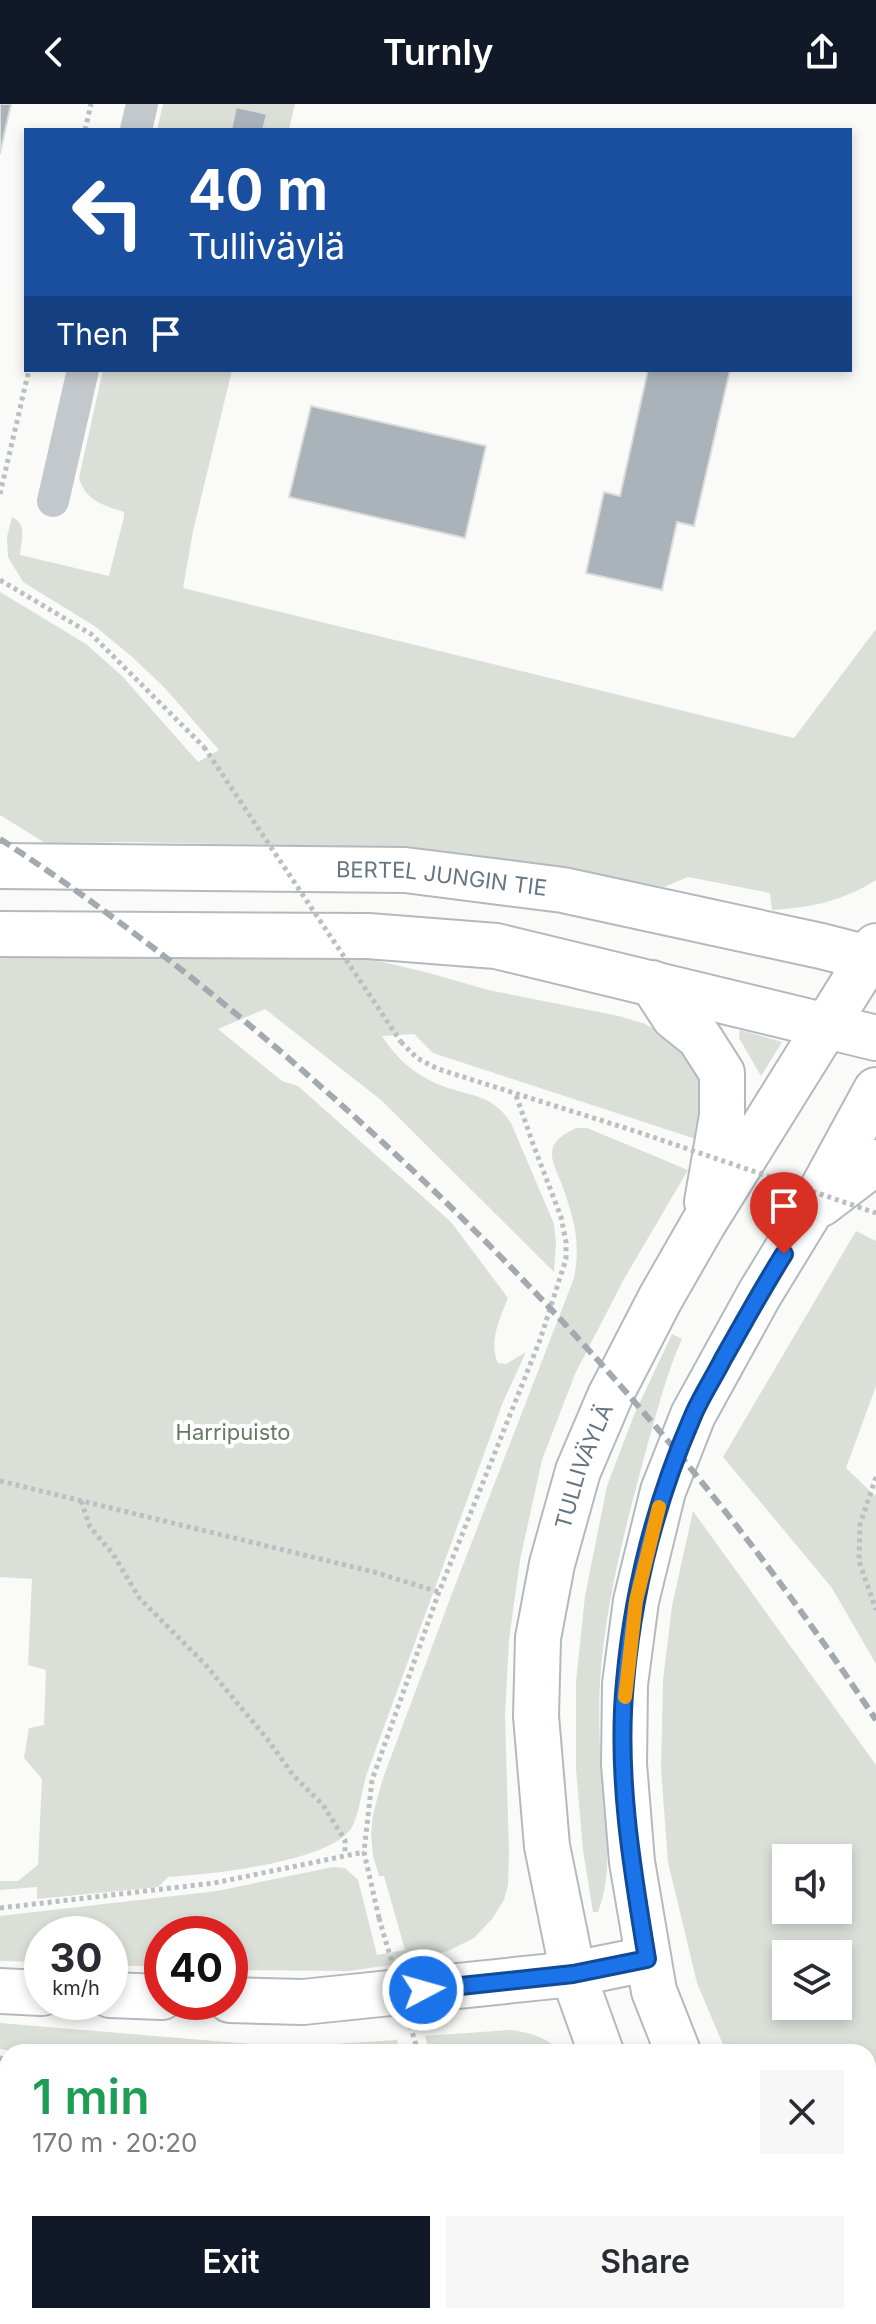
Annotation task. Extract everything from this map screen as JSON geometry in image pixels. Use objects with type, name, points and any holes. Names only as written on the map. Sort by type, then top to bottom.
[{"type":"main road","name":"BERTEL JUNGIN TIE","points":[[0,866],[405,870],[563,890],[874,955]]},
{"type":"main road","points":[[0,934],[387,937],[496,946],[876,1038]]},
{"type":"main road","name":"TULLIVÄYLÄ","points":[[598,2044],[573,1974],[547,1846],[536,1716],[538,1638],[552,1564],[578,1471],[610,1396],[660,1299],[826,1026],[874,955]]},
{"type":"main road","points":[[652,983],[674,1017],[699,1037],[722,1073],[722,1116],[703,1224]]},
{"type":"main road","points":[[675,2044],[654,1991],[632,1862],[624,1764],[625,1684],[636,1601],[663,1491],[693,1415],[876,1090]]},
{"type":"main road","points":[[809,1213],[876,1162]]},
{"type":"main road","points":[[248,2000],[303,2002],[573,1974],[647,1959]]},
{"type":"main road","points":[[0,1991],[24,1992]]},
{"type":"street","points":[[136,128],[142,104]]},
{"type":"street","points":[[53,501],[83,372]]},
{"type":"path","points":[[85,128],[91,104]]},
{"type":"path","points":[[0,494],[29,372]]},
{"type":"path","points":[[0,580],[91,634],[204,747],[401,1042],[417,1058],[438,1069],[638,1132],[876,1213]]},
{"type":"path","points":[[416,2044],[379,1918],[364,1852],[372,1780],[439,1592],[540,1340],[566,1259],[561,1217],[516,1095]]},
{"type":"path","points":[[876,1477],[860,1524],[859,1549],[859,1561],[876,1610]]},
{"type":"path","points":[[0,1481],[374,1572],[439,1592]]},
{"type":"path","points":[[81,1501],[90,1527],[113,1554],[140,1599],[204,1663],[293,1775],[323,1805],[345,1840],[345,1855]]},
{"type":"path","points":[[0,1908],[214,1883],[364,1852]]},
{"type":"green space","points":[[163,104],[295,104],[289,128],[157,128]]},
{"type":"green space","points":[[103,372],[232,372],[193,531],[183,588],[794,738],[876,629],[876,880],[851,894],[826,902],[772,910],[770,893],[688,877],[664,887],[568,868],[410,848],[45,843],[0,815],[0,592],[86,644],[122,676],[198,762],[219,750],[164,687],[131,656],[96,627],[23,582],[8,557],[7,537],[12,517],[22,528],[20,555],[109,576],[124,512],[91,497],[79,478]]},
{"type":"green space","name":"Harripuisto","points":[[0,954],[370,959],[488,990],[645,1024],[671,1038],[701,1073],[702,1141],[433,1053],[414,1034],[382,1036],[414,1071],[440,1085],[480,1097],[504,1113],[554,1224],[554,1272],[381,1100],[265,1009],[218,1029],[282,1081],[298,1086],[451,1222],[508,1298],[495,1339],[498,1363],[506,1364],[526,1352],[503,1402],[366,1776],[353,1825],[336,1841],[316,1851],[265,1865],[168,1877],[158,1887],[37,1899],[37,1887],[0,1890],[0,1881],[18,1881],[38,1865],[42,1779],[24,1758],[29,1728],[44,1725],[46,1670],[28,1665],[32,1579],[0,1577]]},
{"type":"green space","points":[[740,1030],[782,1042],[761,1076],[739,1038]]},
{"type":"green space","points":[[576,1128],[587,1128],[688,1170],[624,1279],[575,1374],[542,1460],[520,1560],[509,1640],[505,1715],[508,1885],[504,1900],[492,1919],[474,1938],[448,1951],[403,1963],[349,1971],[248,1970],[248,1916],[144,1916],[144,1966],[128,1966],[128,1916],[24,1916],[24,1962],[0,1961],[0,1916],[217,1891],[333,1867],[345,1868],[358,1880],[377,1955],[405,1950],[384,1876],[379,1876],[373,1856],[373,1815],[382,1781],[451,1596],[574,1278],[577,1253],[575,1230],[552,1155],[556,1141]]},
{"type":"green space","points":[[856,1231],[876,1241],[876,1386],[846,1468],[876,1494],[876,1664],[832,1588],[723,1457]]},
{"type":"green space","points":[[672,1334],[682,1339],[663,1390],[640,1472],[607,1622],[599,1709],[607,1868],[603,1897],[598,1912],[593,1912],[583,1850],[576,1769],[576,1682],[585,1596],[607,1486],[634,1415]]},
{"type":"green space","points":[[693,1511],[876,1765],[876,2044],[723,2044],[697,1983],[668,1862],[661,1769],[663,1681],[672,1606]]},
{"type":"green space","points":[[0,2023],[250,2044],[0,2044]]},
{"type":"green space","points":[[510,2030],[538,2036],[551,2044],[427,2044],[425,2036]]},
{"type":"green space","points":[[397,2040],[398,2044],[334,2044]]},
{"type":"building","points":[[0,104],[11,104],[0,154]]},
{"type":"building","points":[[236,107],[267,114],[264,128],[231,128]]},
{"type":"building","points":[[648,372],[730,372],[694,526],[677,522],[662,590],[586,573],[604,492],[620,496]]},
{"type":"building","points":[[311,406],[486,446],[465,538],[289,497]]},
{"type":"railway","points":[[0,839],[91,901],[221,1002],[346,1109],[493,1249],[563,1322],[696,1475],[819,1636],[876,1720]]},
{"type":"slow traffic","points":[[625,1697],[636,1601],[659,1507]]},
{"type":"route","points":[[423,1990],[573,1974],[647,1959],[632,1862],[624,1764],[625,1684],[636,1601],[663,1491],[693,1415],[784,1254]]}]
